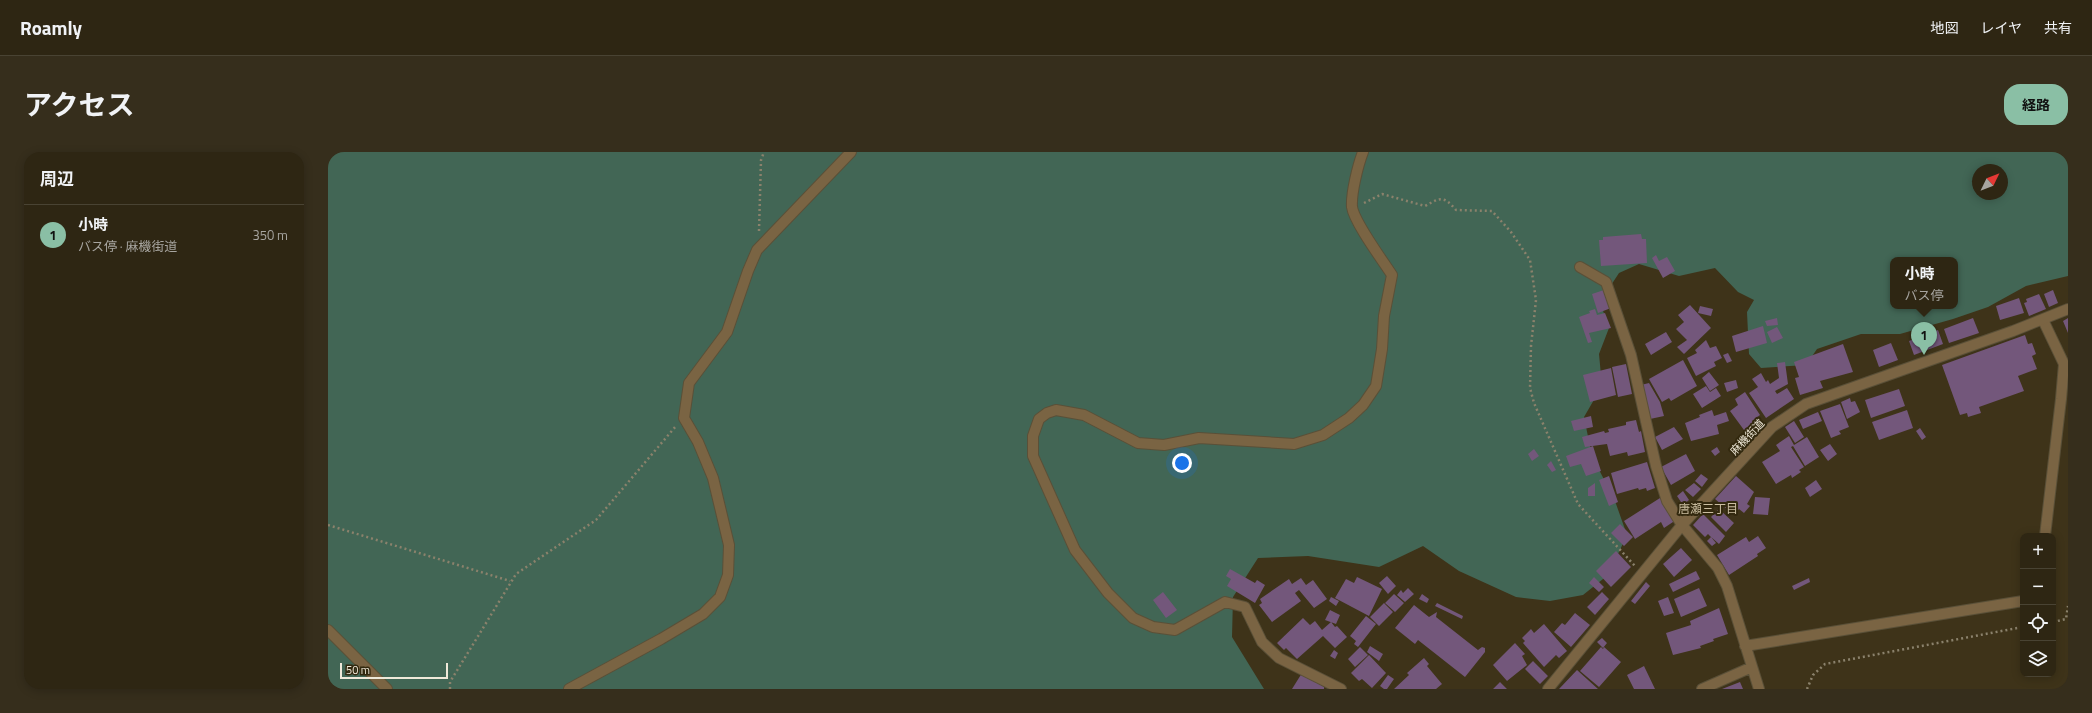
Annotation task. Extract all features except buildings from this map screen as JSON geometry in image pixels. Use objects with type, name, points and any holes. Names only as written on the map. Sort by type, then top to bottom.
[{"type":"street","points":[[569,689],[661,639],[703,614],[720,597],[728,575],[729,545],[713,478],[698,442],[684,418],[688,383],[727,332],[748,271],[757,250],[851,152]]},
{"type":"street","points":[[1341,689],[1279,658],[1262,642],[1245,608],[1225,602],[1175,630],[1153,627],[1133,618],[1108,593],[1075,550],[1033,456],[1032,436],[1039,419],[1047,413],[1056,410],[1084,414],[1138,443],[1164,445],[1199,438],[1294,444],[1323,435],[1349,418],[1362,405],[1376,386],[1382,350],[1384,316],[1392,275],[1364,233],[1352,208],[1356,180],[1363,152]]},
{"type":"street","points":[[1580,268],[1606,282],[1631,355],[1656,466],[1667,501],[1682,525],[1718,568],[1727,586],[1759,689]]},
{"type":"street","name":"麻機街道","points":[[1548,689],[1682,525],[1772,426],[1806,404],[2043,320],[2068,309]]},
{"type":"street","points":[[2043,320],[2064,364],[2065,398],[2045,533]]},
{"type":"street","points":[[1745,646],[2020,601]]},
{"type":"street","points":[[328,630],[387,689]]},
{"type":"street","points":[[1702,689],[1752,667]]},
{"type":"path","points":[[757,250],[760,160],[764,152]]},
{"type":"path","points":[[1352,208],[1382,194],[1425,206],[1438,199],[1447,200],[1456,210],[1492,211],[1511,232],[1530,260],[1536,300],[1531,353],[1530,388],[1534,403],[1578,504],[1642,574]]},
{"type":"path","points":[[450,689],[450,682],[516,574],[596,520],[684,418]]},
{"type":"path","points":[[328,525],[510,582]]},
{"type":"path","points":[[2056,621],[2066,619],[2068,606]]},
{"type":"path","points":[[1807,689],[1813,675],[1825,664],[2020,628]]},
{"type":"green space","points":[[328,152],[2068,152],[2068,276],[2026,286],[1988,307],[1953,319],[1900,334],[1861,334],[1817,349],[1806,365],[1761,368],[1749,354],[1747,312],[1754,300],[1738,292],[1715,268],[1679,276],[1639,264],[1619,273],[1600,302],[1609,328],[1599,354],[1602,386],[1584,417],[1592,456],[1615,501],[1627,535],[1608,575],[1583,595],[1550,601],[1516,597],[1459,571],[1423,546],[1379,567],[1308,556],[1258,558],[1233,597],[1232,637],[1264,689],[328,689]]},
{"type":"place","name":"小時","points":[[1924,355]]},
{"type":"district","name":"唐瀬三丁目","points":[[1708,508]]}]
